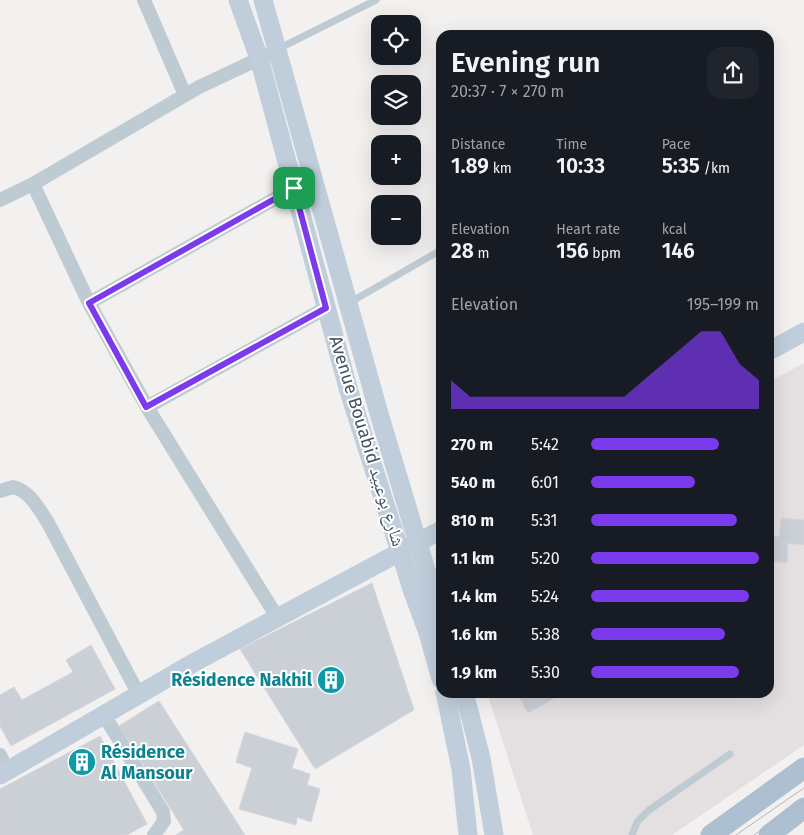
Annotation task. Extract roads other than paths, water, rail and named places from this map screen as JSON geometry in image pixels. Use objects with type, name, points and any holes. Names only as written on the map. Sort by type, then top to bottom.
[{"type":"main road","points":[[711,835],[804,768]]},
{"type":"main road","points":[[769,835],[804,808]]},
{"type":"street","points":[[144,0],[186,95]]},
{"type":"street","name":"Avenue Bouabid شارع بوعبيد","points":[[238,0],[259,58],[348,388],[436,661]]},
{"type":"street","name":"Avenue Bouabid شارع بوعبيد","points":[[263,0],[380,417],[436,603]]},
{"type":"street","points":[[0,200],[33,184],[198,87],[277,50]]},
{"type":"street","points":[[33,184],[89,303],[146,407],[277,617]]},
{"type":"street","points":[[89,303],[294,188]]},
{"type":"street","points":[[146,407],[326,308]]},
{"type":"street","points":[[774,348],[804,332]]},
{"type":"street","points":[[0,491],[13,487],[23,491],[29,495],[47,521],[139,695]]},
{"type":"street","points":[[3,767],[104,715],[277,617],[436,533]]},
{"type":"street","points":[[446,698],[460,769],[468,835]]},
{"type":"street","points":[[466,698],[481,758],[494,835]]},
{"type":"street","points":[[104,715],[163,812],[164,821],[154,835]]},
{"type":"lane","points":[[277,50],[376,0]]},
{"type":"lane","points":[[349,303],[436,253]]},
{"type":"lane","points":[[632,835],[637,822],[649,810],[730,754]]},
{"type":"tram line","points":[[736,835],[804,788]]},
{"type":"tram line","points":[[754,835],[804,801]]},
{"type":"place","name":"Résidence Nakhil","points":[[331,680]]},
{"type":"place","name":"Résidence Al Mansour","points":[[82,762]]}]
